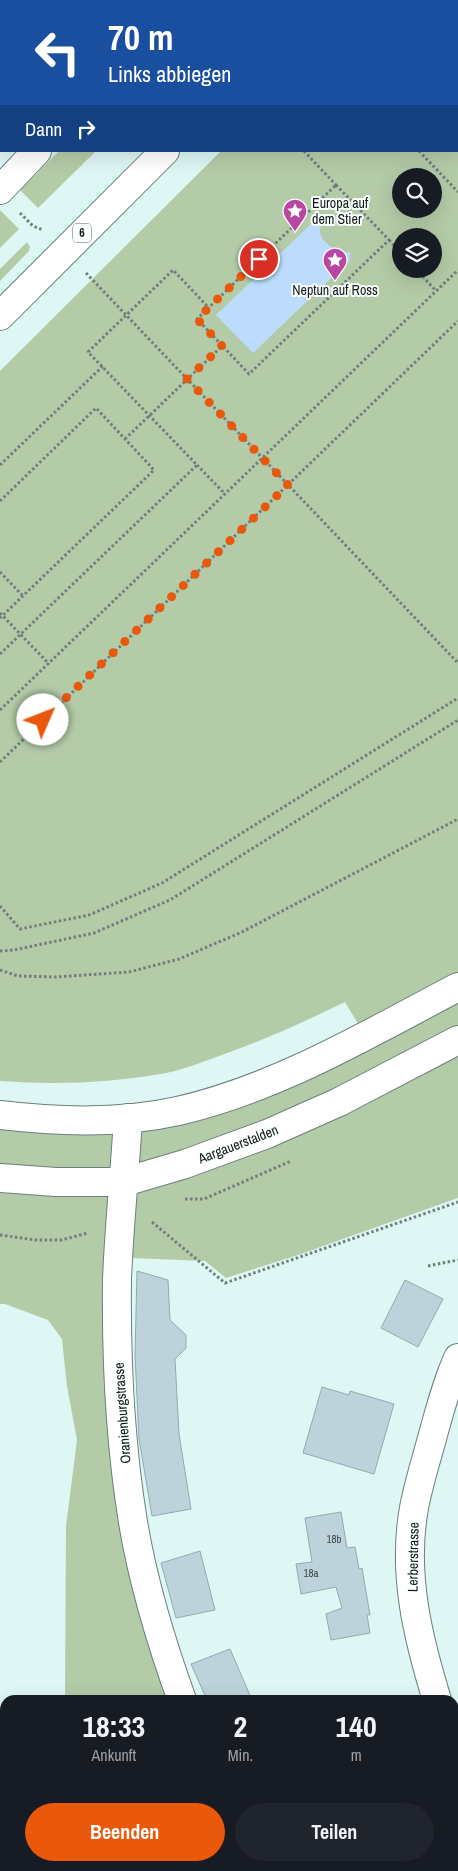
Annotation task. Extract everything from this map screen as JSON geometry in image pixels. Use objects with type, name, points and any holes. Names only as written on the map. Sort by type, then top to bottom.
[{"type":"street","points":[[0,190],[36,152]]},
{"type":"street","name":"6","points":[[0,316],[164,152]]},
{"type":"street","points":[[0,1115],[50,1120],[128,1118],[177,1111],[227,1097],[272,1080],[315,1061],[458,987]]},
{"type":"street","name":"Aargauerstalden","points":[[0,1178],[56,1182],[124,1182],[185,1164],[267,1134],[339,1102],[458,1040]]},
{"type":"street","name":"Oranienburgstrasse","points":[[128,1118],[118,1279],[117,1349],[127,1480],[142,1566],[158,1630],[180,1695]]},
{"type":"street","name":"Lerberstrasse","points":[[436,1695],[418,1630],[412,1598],[411,1534],[414,1508],[421,1479],[444,1396],[458,1358]]},
{"type":"path","points":[[305,152],[392,244]]},
{"type":"path","points":[[420,152],[458,192]]},
{"type":"path","points":[[336,185],[197,319],[222,346],[249,374],[388,240]]},
{"type":"path","points":[[208,308],[173,270],[88,352],[225,494]]},
{"type":"path","points":[[0,710],[458,270]]},
{"type":"path","points":[[425,278],[436,290]]},
{"type":"path","points":[[93,280],[458,663]]},
{"type":"path","points":[[0,762],[458,321]]},
{"type":"path","points":[[125,439],[222,346]]},
{"type":"path","points":[[0,465],[102,366]]},
{"type":"path","points":[[0,501],[96,408],[154,470],[1,616],[49,664]]},
{"type":"path","points":[[0,654],[197,465]]},
{"type":"path","points":[[0,572],[23,596]]},
{"type":"path","points":[[0,906],[20,929],[88,915],[162,883],[458,698]]},
{"type":"path","points":[[0,950],[14,950],[94,933],[170,900],[458,720]]},
{"type":"path","points":[[0,970],[18,976],[56,977],[129,972],[179,958],[242,932],[458,819]]},
{"type":"path","points":[[161,1230],[225,1283],[458,1202]]},
{"type":"path","points":[[0,1235],[36,1240],[61,1240],[105,1228],[121,1229]]},
{"type":"path","points":[[428,1266],[458,1260]]},
{"type":"green space","points":[[58,152],[95,152],[38,208],[20,190]]},
{"type":"green space","points":[[220,152],[458,152],[458,1198],[298,1255],[226,1278],[205,1261],[106,1257],[129,1568],[146,1634],[166,1695],[65,1695],[66,1526],[77,1440],[67,1386],[62,1339],[48,1320],[5,1304],[0,1304],[0,1118],[116,1122],[366,1037],[345,1002],[251,1044],[167,1073],[80,1082],[0,1081],[0,371]]},
{"type":"green space","points":[[0,210],[19,229],[0,248]]},
{"type":"green space","points":[[27,242],[30,247],[29,251],[0,281],[0,269]]},
{"type":"water","points":[[320,221],[322,223],[321,234],[326,243],[346,253],[349,251],[351,254],[349,256],[350,260],[253,353],[216,315],[311,224]]},
{"type":"building","points":[[137,1271],[168,1280],[170,1320],[186,1335],[186,1348],[175,1359],[179,1434],[191,1509],[152,1516],[139,1439],[135,1355]]},
{"type":"building","points":[[405,1280],[443,1299],[418,1347],[381,1328]]},
{"type":"building","points":[[322,1387],[349,1395],[350,1391],[394,1404],[374,1474],[303,1453]]},
{"type":"building","points":[[341,1512],[347,1548],[355,1547],[359,1569],[362,1568],[370,1615],[367,1615],[370,1633],[331,1640],[326,1614],[342,1608],[336,1587],[301,1594],[296,1564],[312,1562],[305,1518]]},
{"type":"building","points":[[200,1551],[215,1610],[176,1618],[161,1563]]},
{"type":"building","points":[[230,1649],[250,1695],[205,1695],[191,1664]]},
{"type":"place","name":"Europa auf dem Stier","points":[[295,232]]},
{"type":"place","name":"Neptun auf Ross","points":[[335,281]]},
{"type":"route","points":[[43,720],[288,485],[187,379],[222,346],[197,319],[259,259]]}]
